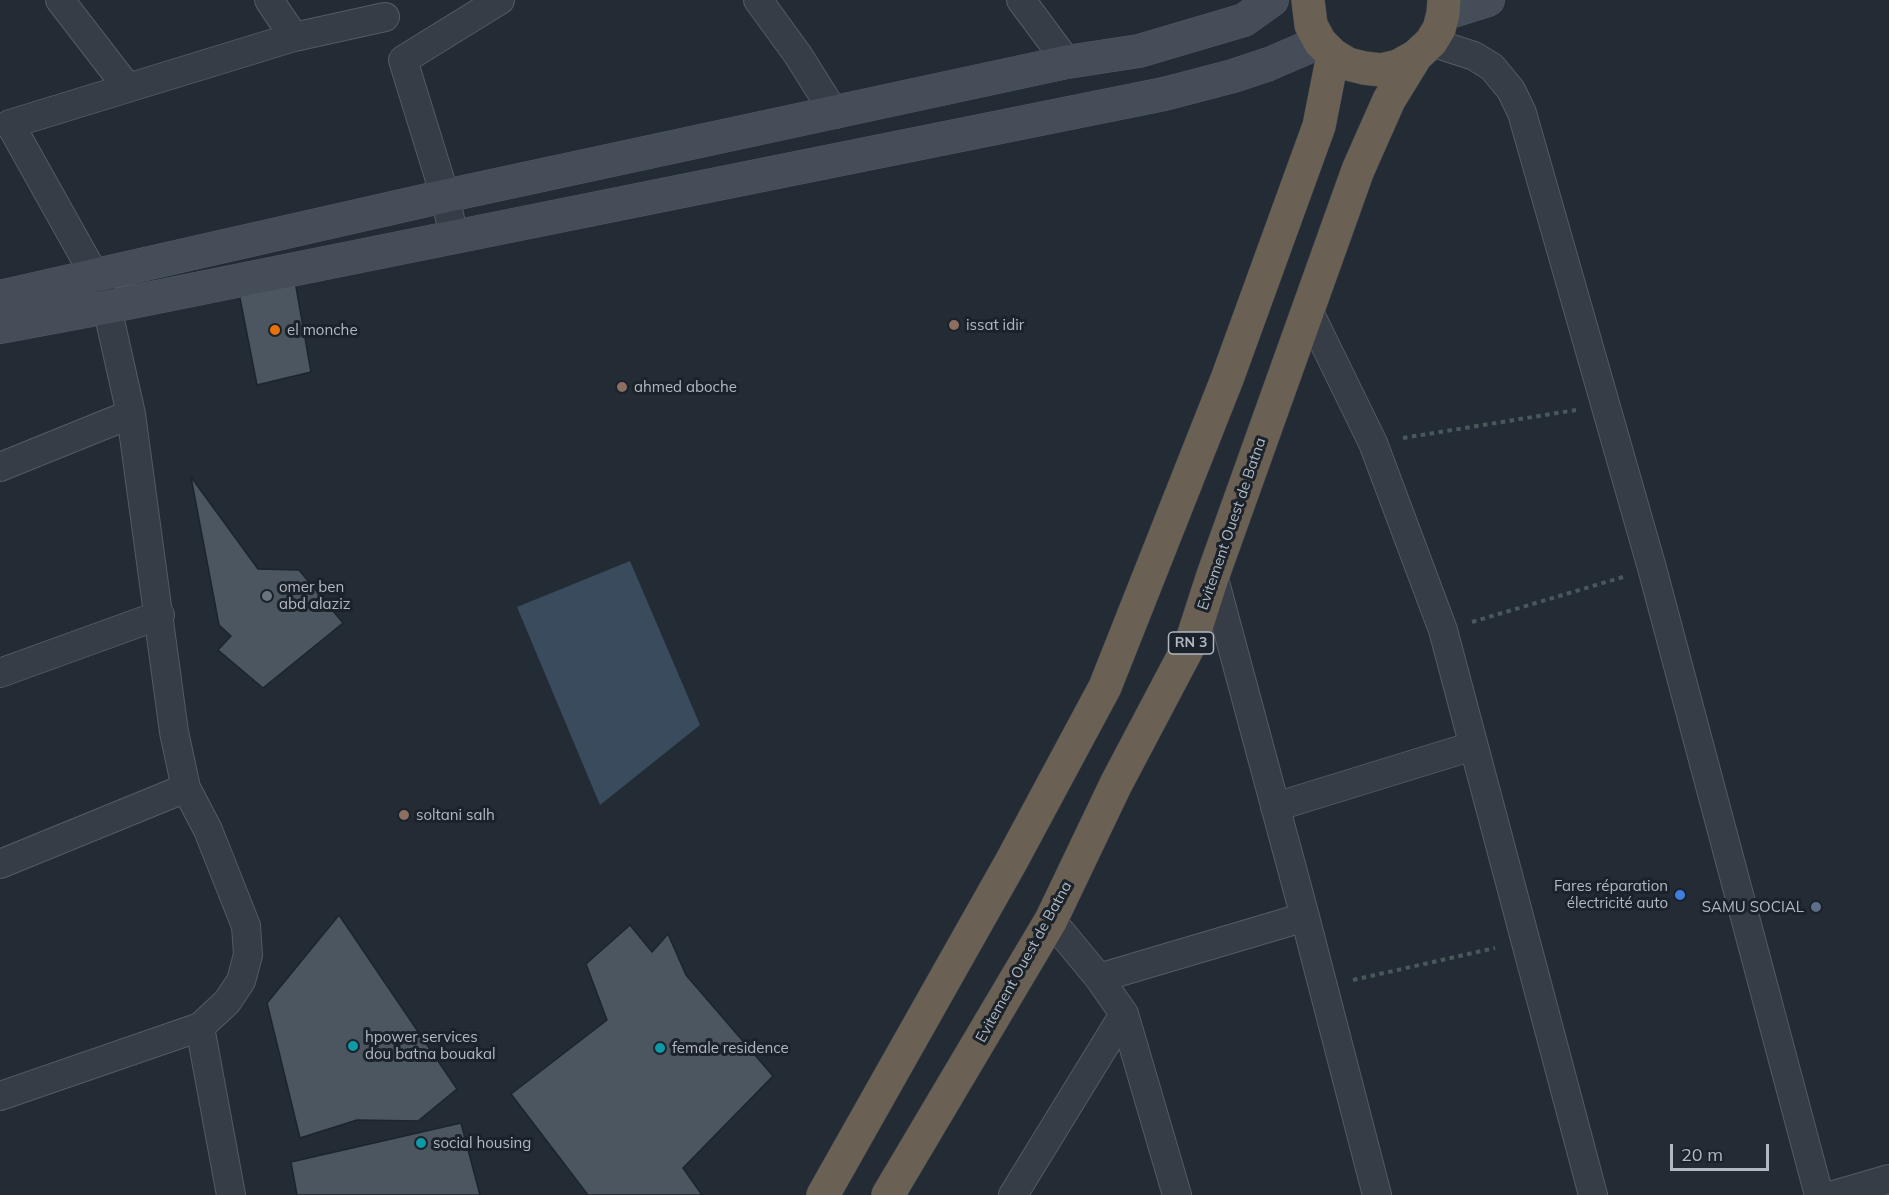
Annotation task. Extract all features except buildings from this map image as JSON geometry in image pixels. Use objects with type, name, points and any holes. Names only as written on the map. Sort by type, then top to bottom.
[{"type":"highway","points":[[1308,0],[1311,25],[1327,48],[1356,66],[1381,70],[1398,66],[1434,28]]},
{"type":"highway","name":"Evitement Ouest de Batna","points":[[888,1195],[1051,920],[1116,784],[1192,640],[1212,575],[1358,170],[1389,100],[1434,28]]},
{"type":"highway","points":[[823,1195],[1011,862],[1105,687],[1227,380],[1319,126],[1327,48]]},
{"type":"main road","points":[[0,297],[445,196],[835,114],[1067,62],[1139,51],[1244,20],[1272,0]]},
{"type":"main road","points":[[1434,28],[1488,0]]},
{"type":"main road","points":[[0,327],[1164,94],[1327,48]]},
{"type":"street","points":[[60,0],[126,87]]},
{"type":"street","points":[[269,0],[294,37]]},
{"type":"street","points":[[403,60],[500,0]]},
{"type":"street","points":[[758,0],[798,55],[835,114]]},
{"type":"street","points":[[1021,0],[1067,62]]},
{"type":"street","points":[[0,1096],[200,1027],[227,1002],[241,981],[248,955],[246,926],[208,830],[186,788],[174,732],[160,615],[131,414],[107,307],[95,276],[5,119],[126,87],[381,9],[403,60],[445,196],[454,237]]},
{"type":"street","points":[[1434,28],[1492,67],[1511,90],[1522,113],[1652,568],[1820,1195]]},
{"type":"street","points":[[1308,310],[1373,443],[1443,630],[1593,1195]]},
{"type":"street","points":[[0,467],[131,414]]},
{"type":"street","points":[[1212,575],[1305,917],[1377,1195]]},
{"type":"street","points":[[0,674],[160,615]]},
{"type":"street","points":[[1275,807],[1473,746]]},
{"type":"street","points":[[0,864],[186,788]]},
{"type":"street","points":[[1099,978],[1305,917]]},
{"type":"street","points":[[1051,920],[1099,978],[1124,1014],[1177,1195]]},
{"type":"street","points":[[1013,1195],[1124,1014]]},
{"type":"street","points":[[200,1027],[231,1195]]},
{"type":"street","points":[[1834,1195],[1889,1179]]},
{"type":"path","points":[[1373,443],[1606,405]]},
{"type":"path","points":[[1443,630],[1652,568]]},
{"type":"path","points":[[1323,986],[1525,941]]},
{"type":"water","points":[[630,561],[700,725],[600,805],[517,607]]},
{"type":"place","name":"issat idir","points":[[954,325]]},
{"type":"place","name":"el monche","points":[[275,330]]},
{"type":"place","name":"ahmed aboche","points":[[622,387]]},
{"type":"place","name":"omer ben abd alaziz","points":[[267,596]]},
{"type":"place","name":"soltani salh","points":[[404,815]]},
{"type":"place","name":"Fares réparation électricité auto","points":[[1680,895]]},
{"type":"place","name":"SAMU SOCIAL","points":[[1816,907]]},
{"type":"place","name":"hpower services dou batna bouakal","points":[[353,1046]]},
{"type":"place","name":"female residence","points":[[660,1048]]},
{"type":"place","name":"social housing","points":[[421,1143]]}]
